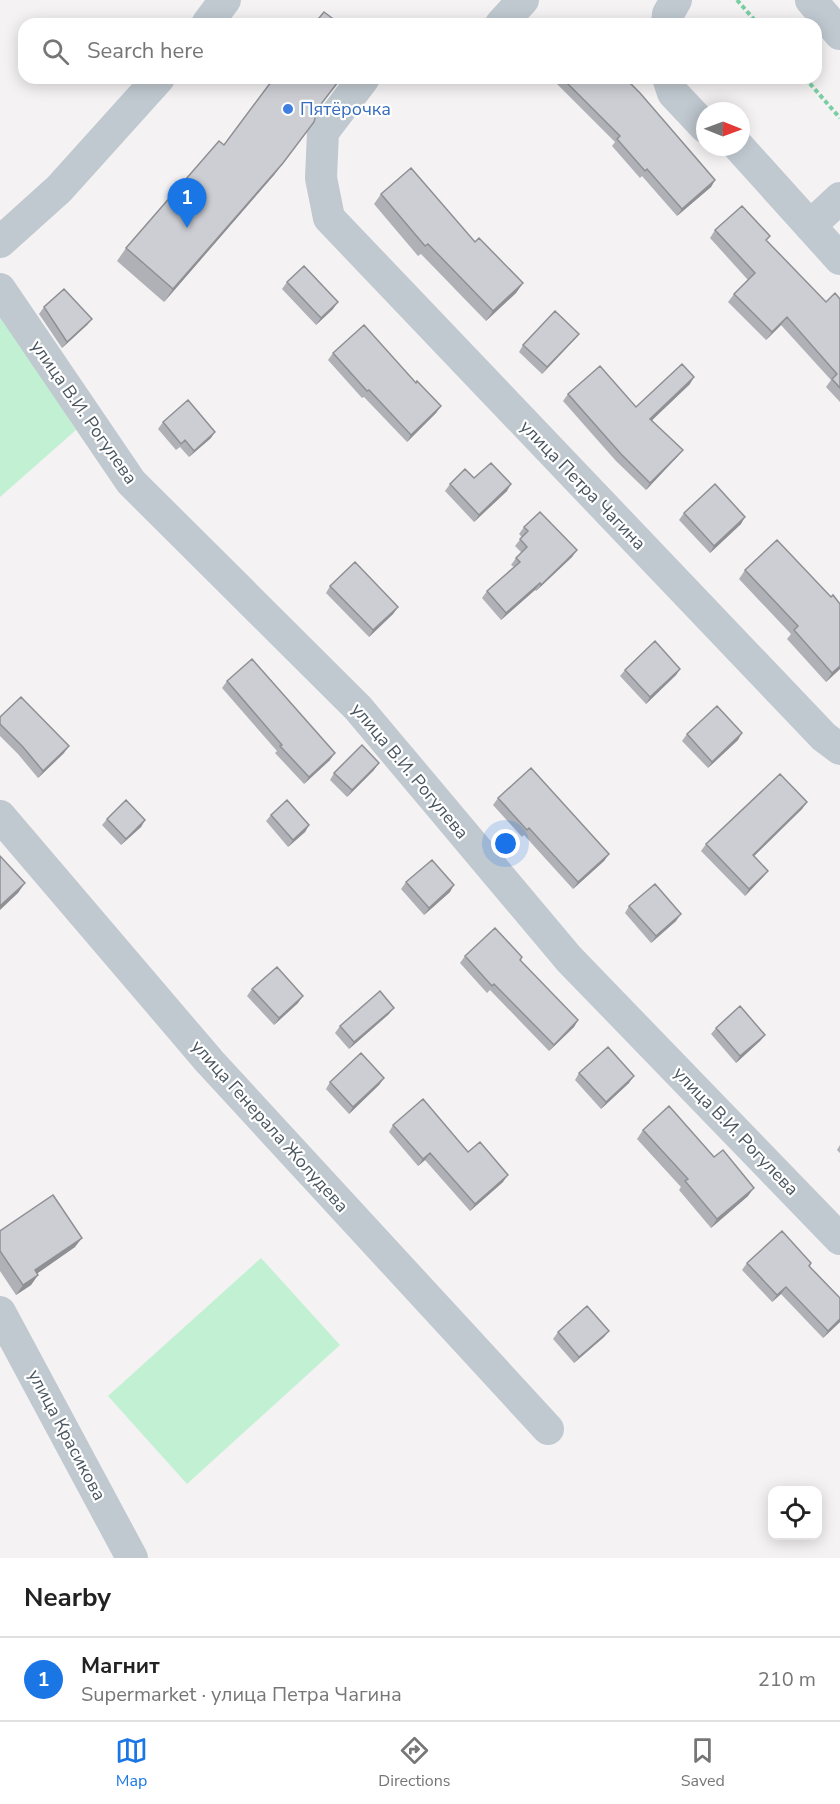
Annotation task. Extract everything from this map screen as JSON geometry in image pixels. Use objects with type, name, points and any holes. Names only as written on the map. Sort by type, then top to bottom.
[{"type":"street","points":[[212,18],[225,0]]},
{"type":"street","points":[[506,18],[523,0]]},
{"type":"street","points":[[668,18],[676,0]]},
{"type":"street","points":[[811,0],[840,34]]},
{"type":"street","points":[[0,242],[59,189],[154,84]]},
{"type":"street","name":"улица Петра Чагина","points":[[359,84],[323,132],[321,178],[328,218],[835,735]]},
{"type":"street","points":[[670,84],[673,93],[696,117]]},
{"type":"street","points":[[747,156],[840,259]]},
{"type":"street","points":[[810,226],[840,198]]},
{"type":"street","name":"улица В.И. Рогулева","points":[[0,289],[131,482],[358,708],[569,959],[840,1239]]},
{"type":"street","name":"улица Генерала Жолудева","points":[[0,816],[210,1062],[548,1429]]},
{"type":"street","name":"улица Красикова","points":[[0,1312],[132,1558]]},
{"type":"path","points":[[737,0],[753,18]]},
{"type":"path","points":[[810,84],[840,118]]},
{"type":"green space","points":[[3,311],[76,430],[0,497],[0,313]]},
{"type":"green space","points":[[261,1258],[340,1345],[187,1484],[108,1396]]},
{"type":"building","points":[[324,12],[332,18],[319,18]]},
{"type":"building","points":[[270,84],[336,84],[318,108],[314,122],[283,163],[173,289],[126,248],[219,141],[224,145]]},
{"type":"building","points":[[568,84],[631,84],[715,180],[682,209],[617,139],[620,136]]},
{"type":"building","points":[[411,168],[475,242],[479,238],[523,283],[493,311],[428,244],[425,246],[381,194]]},
{"type":"building","points":[[742,206],[770,236],[766,240],[826,302],[835,293],[840,299],[840,388],[832,379],[837,374],[787,317],[772,332],[734,294],[755,273],[715,230]]},
{"type":"building","points":[[304,266],[338,302],[321,318],[287,282]]},
{"type":"building","points":[[64,289],[92,319],[67,342],[44,307]]},
{"type":"building","points":[[555,311],[579,334],[547,367],[523,345]]},
{"type":"building","points":[[364,325],[416,383],[417,381],[441,406],[411,435],[333,353]]},
{"type":"building","points":[[682,364],[694,377],[650,419],[683,450],[650,483],[568,394],[600,366],[636,407]]},
{"type":"building","points":[[188,400],[215,432],[194,451],[185,440],[181,444],[163,422]]},
{"type":"building","points":[[491,463],[511,484],[479,515],[450,484],[465,469],[474,478]]},
{"type":"building","points":[[715,484],[745,517],[714,546],[684,513]]},
{"type":"building","points":[[540,512],[577,550],[541,585],[540,583],[506,613],[487,591],[520,562],[516,558],[527,547],[520,539],[528,531],[524,527]]},
{"type":"building","points":[[777,540],[840,604],[840,666],[832,673],[794,630],[798,626],[745,570]]},
{"type":"building","points":[[355,562],[398,607],[373,630],[330,586]]},
{"type":"building","points":[[655,641],[680,669],[650,697],[625,670]]},
{"type":"building","points":[[252,659],[335,753],[309,777],[280,746],[282,745],[227,681]]},
{"type":"building","points":[[21,697],[69,746],[43,771],[0,724],[0,717]]},
{"type":"building","points":[[717,706],[742,733],[712,762],[687,734]]},
{"type":"building","points":[[362,745],[379,763],[352,790],[334,773]]},
{"type":"building","points":[[531,768],[609,854],[578,882],[498,798]]},
{"type":"building","points":[[780,774],[807,802],[753,855],[768,871],[749,889],[706,844]]},
{"type":"building","points":[[126,800],[145,820],[126,839],[107,819]]},
{"type":"building","points":[[287,800],[309,825],[293,840],[271,815]]},
{"type":"building","points":[[0,856],[25,883],[0,906]]},
{"type":"building","points":[[432,860],[454,885],[429,908],[406,882]]},
{"type":"building","points":[[655,884],[681,914],[656,936],[629,906]]},
{"type":"building","points":[[495,928],[522,957],[520,960],[578,1020],[554,1045],[494,984],[492,986],[465,956]]},
{"type":"building","points":[[277,967],[303,996],[279,1018],[252,989]]},
{"type":"building","points":[[380,991],[394,1008],[354,1042],[340,1026]]},
{"type":"building","points":[[740,1006],[765,1035],[740,1056],[716,1028]]},
{"type":"building","points":[[608,1047],[634,1076],[606,1102],[579,1073]]},
{"type":"building","points":[[361,1053],[384,1078],[353,1107],[330,1082]]},
{"type":"building","points":[[423,1099],[468,1152],[480,1142],[508,1175],[475,1204],[430,1153],[423,1159],[393,1125]]},
{"type":"building","points":[[669,1106],[714,1157],[723,1150],[754,1188],[717,1219],[685,1181],[688,1179],[643,1130]]},
{"type":"building","points":[[53,1195],[82,1238],[35,1270],[38,1275],[23,1285],[0,1251],[0,1231]]},
{"type":"building","points":[[782,1231],[811,1263],[809,1266],[840,1298],[840,1319],[828,1331],[786,1287],[777,1295],[747,1263]]},
{"type":"building","points":[[587,1306],[609,1331],[579,1357],[558,1332]]},
{"type":"place","name":"Пятёрочка","points":[[288,109]]},
{"type":"place","name":"Магнит","points":[[187,228]]}]
